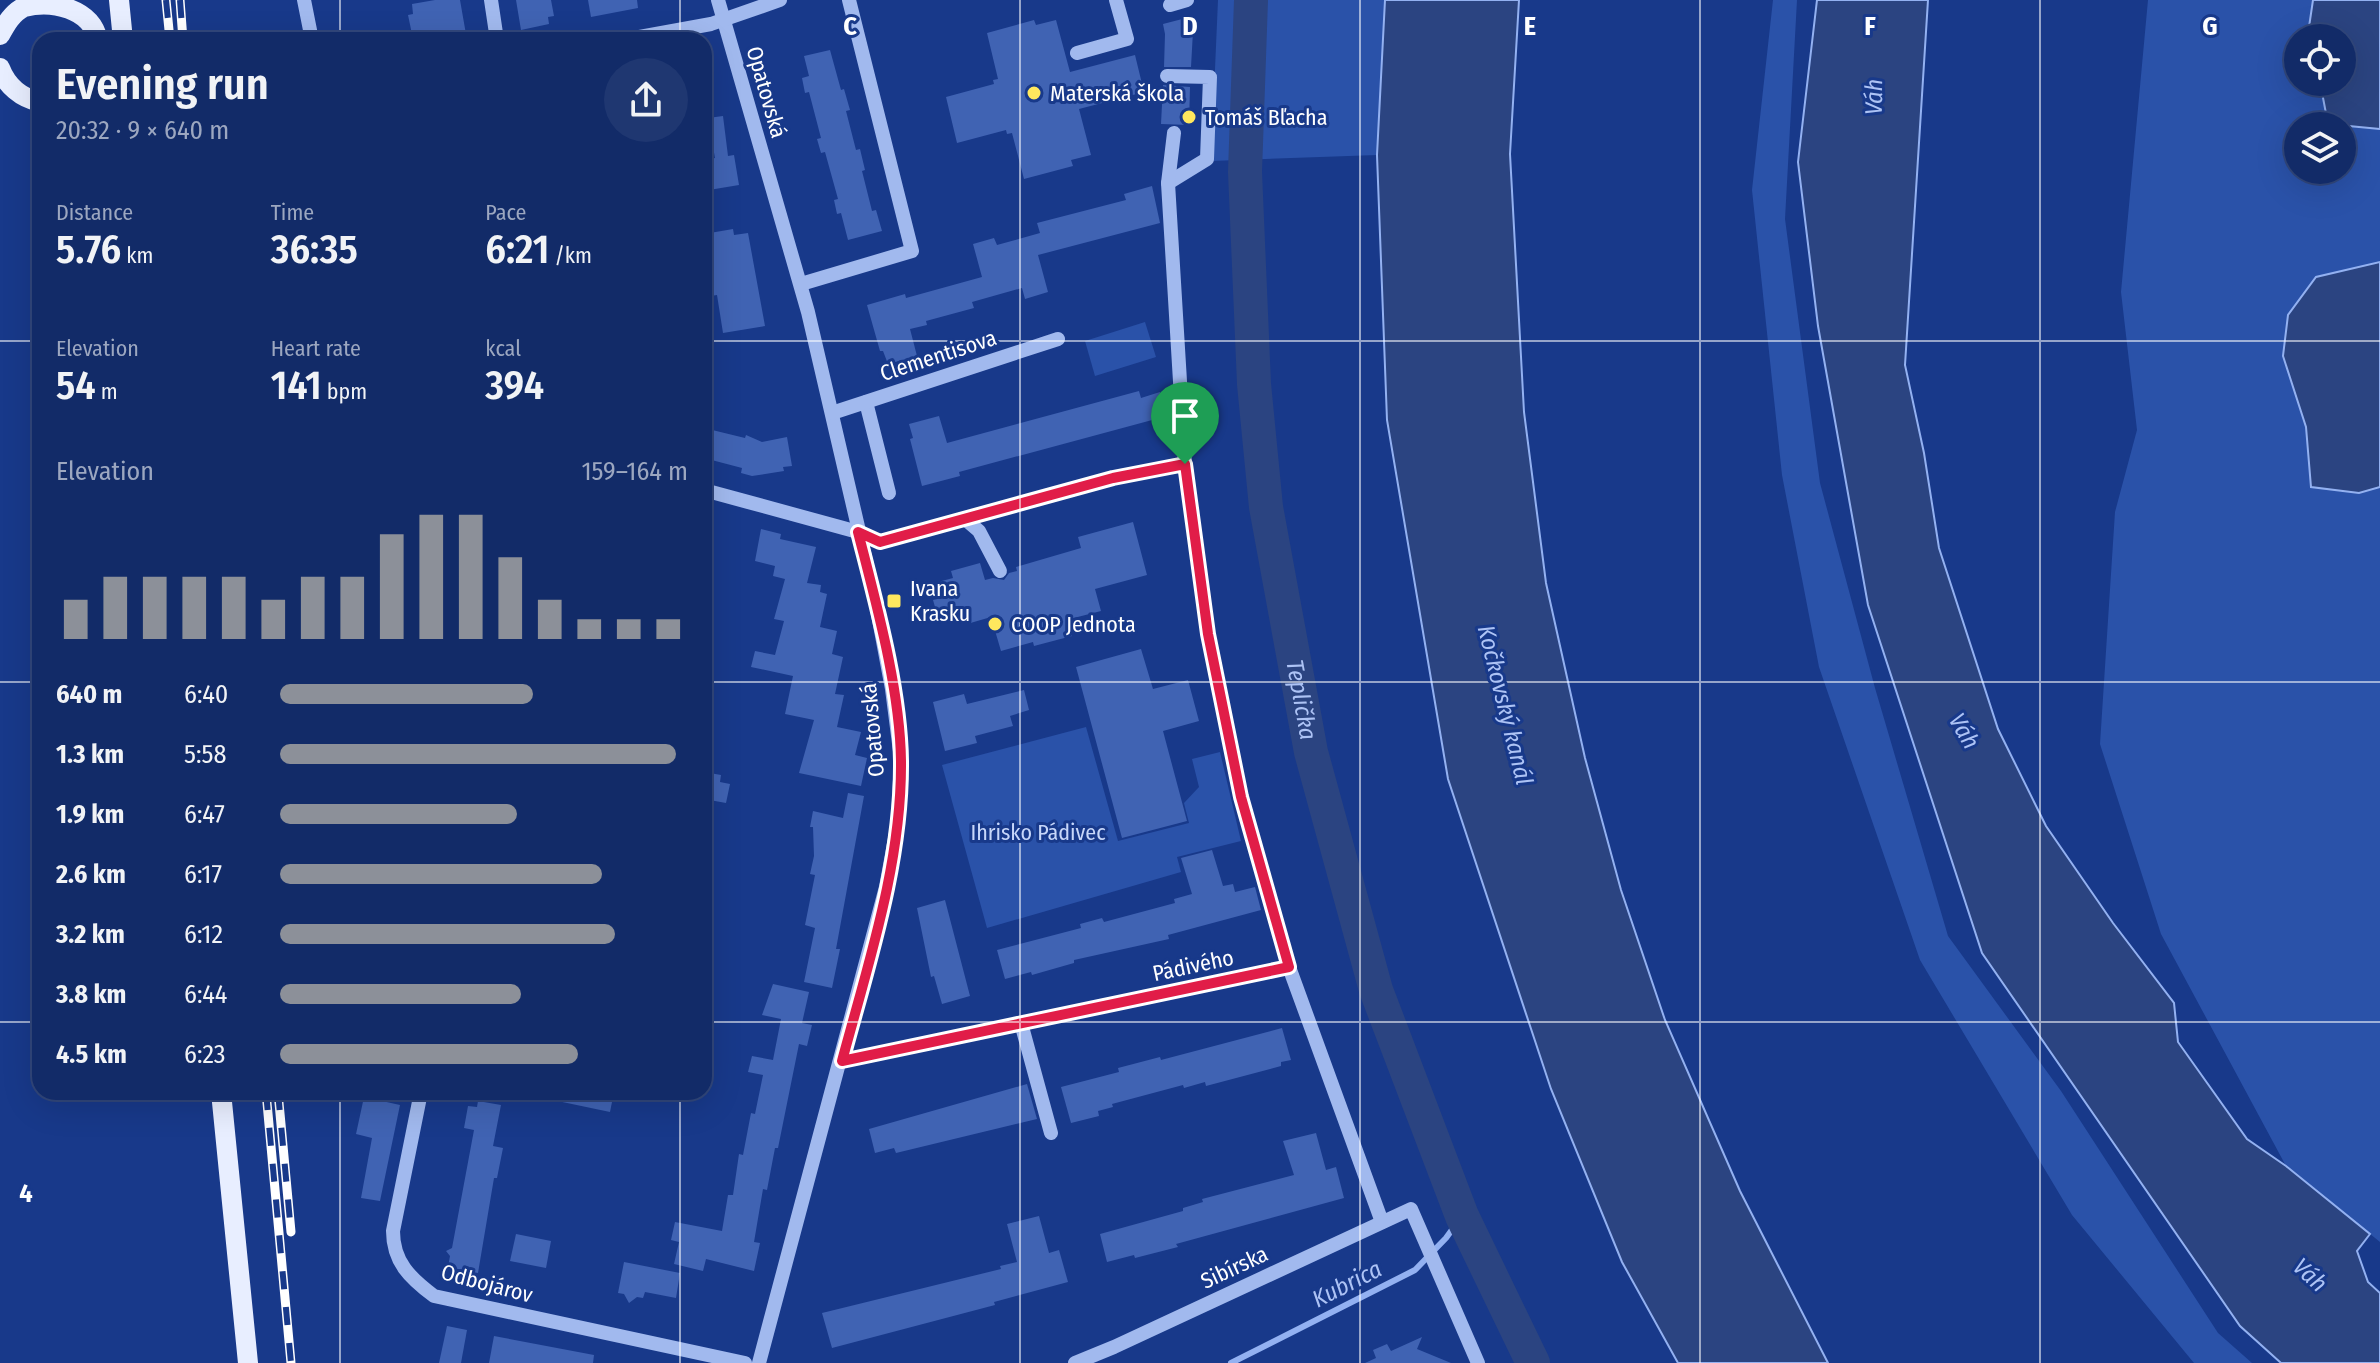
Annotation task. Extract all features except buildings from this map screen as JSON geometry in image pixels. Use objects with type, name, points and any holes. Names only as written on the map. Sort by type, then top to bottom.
[{"type":"main road","points":[[0,35],[10,18],[41,0],[78,5],[94,32]]},
{"type":"main road","points":[[119,0],[122,32]]},
{"type":"main road","points":[[3,77],[19,94],[32,99]]},
{"type":"main road","points":[[222,1100],[248,1363]]},
{"type":"street","points":[[304,0],[310,32]]},
{"type":"street","points":[[491,0],[496,32]]},
{"type":"street","name":"Opatovská","points":[[718,0],[801,284],[892,689],[901,759],[898,822],[886,887],[759,1363]]},
{"type":"street","points":[[663,32],[723,20],[780,0]]},
{"type":"street","points":[[801,284],[912,251],[849,0]]},
{"type":"street","points":[[1077,53],[1127,39],[1116,0]]},
{"type":"street","points":[[1170,5],[1187,0]]},
{"type":"street","points":[[1167,76],[1210,77],[1207,159],[1168,183]]},
{"type":"street","points":[[1174,133],[1168,183],[1185,464],[1208,634],[1241,797],[1289,967],[1382,1222]]},
{"type":"street","name":"Clementisova","points":[[832,413],[1058,339]]},
{"type":"street","points":[[866,402],[889,493]]},
{"type":"street","points":[[712,492],[858,532],[880,542],[1113,478],[1185,464]]},
{"type":"street","points":[[965,519],[979,531],[1000,571]]},
{"type":"street","name":"Pádivého","points":[[842,1061],[1289,967]]},
{"type":"street","points":[[1021,1023],[1051,1133]]},
{"type":"street","name":"Odbojárov","points":[[419,1100],[393,1231],[398,1260],[412,1280],[434,1296],[745,1363]]},
{"type":"street","name":"Sibírska","points":[[1075,1363],[1411,1209],[1478,1363]]},
{"type":"green space","points":[[1218,0],[1385,0],[1377,155],[1211,161]]},
{"type":"green space","points":[[1773,0],[1797,0],[1785,219],[1820,483],[1875,688],[1948,936],[2061,1091],[2218,1333],[2252,1363],[2194,1363],[2072,1215],[1920,960],[1819,667],[1782,475],[1752,190]]},
{"type":"green space","points":[[2148,0],[2313,0],[2309,24],[2284,24],[2284,96],[2323,96],[2326,112],[2284,112],[2284,184],[2356,184],[2356,127],[2380,129],[2380,262],[2316,277],[2283,356],[2306,427],[2311,487],[2359,493],[2380,487],[2380,1242],[2286,1166],[2161,934],[2100,744],[2115,512],[2137,430],[2121,292]]},
{"type":"green space","points":[[1145,322],[1156,357],[1095,376],[1085,341]]},
{"type":"green space","name":"Ihrisko Pádivec","points":[[1086,727],[1118,841],[1189,823],[1184,803],[1199,787],[1192,759],[1220,752],[1241,841],[1177,857],[1181,872],[987,928],[942,765]]},
{"type":"water","name":"Kočkovský kanál","points":[[1385,0],[1519,0],[1510,154],[1524,412],[1546,583],[1585,758],[1621,890],[1665,1020],[1740,1191],[1828,1363],[1678,1363],[1622,1262],[1551,1089],[1448,779],[1387,420],[1377,155]]},
{"type":"water","name":"Váh","points":[[1817,0],[1928,0],[1905,365],[1924,453],[1939,548],[1998,729],[2046,826],[2113,923],[2174,1003],[2178,1042],[2247,1139],[2286,1166],[2370,1234],[2357,1251],[2368,1282],[2380,1293],[2380,1363],[2281,1363],[2240,1326],[1982,953],[1868,605],[1818,326],[1798,162]]},
{"type":"water","points":[[2313,0],[2380,0],[2380,129],[2356,127],[2356,112],[2326,112],[2323,96],[2356,96],[2356,24],[2309,24]]},
{"type":"water","points":[[2380,262],[2380,487],[2359,493],[2311,487],[2306,427],[2283,356],[2288,315],[2316,277]]},
{"type":"waterway","name":"Teplička","points":[[1251,0],[1245,172],[1254,384],[1266,507],[1311,752],[1376,990],[1462,1216],[1533,1363]]},
{"type":"waterway","name":"Kubrica","points":[[1231,1363],[1415,1270],[1462,1216]]},
{"type":"railway","points":[[166,0],[169,32]]},
{"type":"railway","points":[[180,0],[182,32]]},
{"type":"railway","points":[[267,1100],[291,1363]]},
{"type":"railway","points":[[279,1100],[291,1232]]},
{"type":"place","name":"Materská škola","points":[[1034,93]]},
{"type":"place","name":"Tomáš Bľacha","points":[[1189,117]]},
{"type":"place","name":"Ivana Krasku","points":[[894,601]]},
{"type":"place","name":"COOP Jednota","points":[[995,624]]},
{"type":"route","points":[[1185,464],[1208,634],[1241,797],[1289,967],[842,1061],[886,887],[898,822],[901,759],[876,604],[858,532],[880,542],[1113,478],[1185,464]]}]
